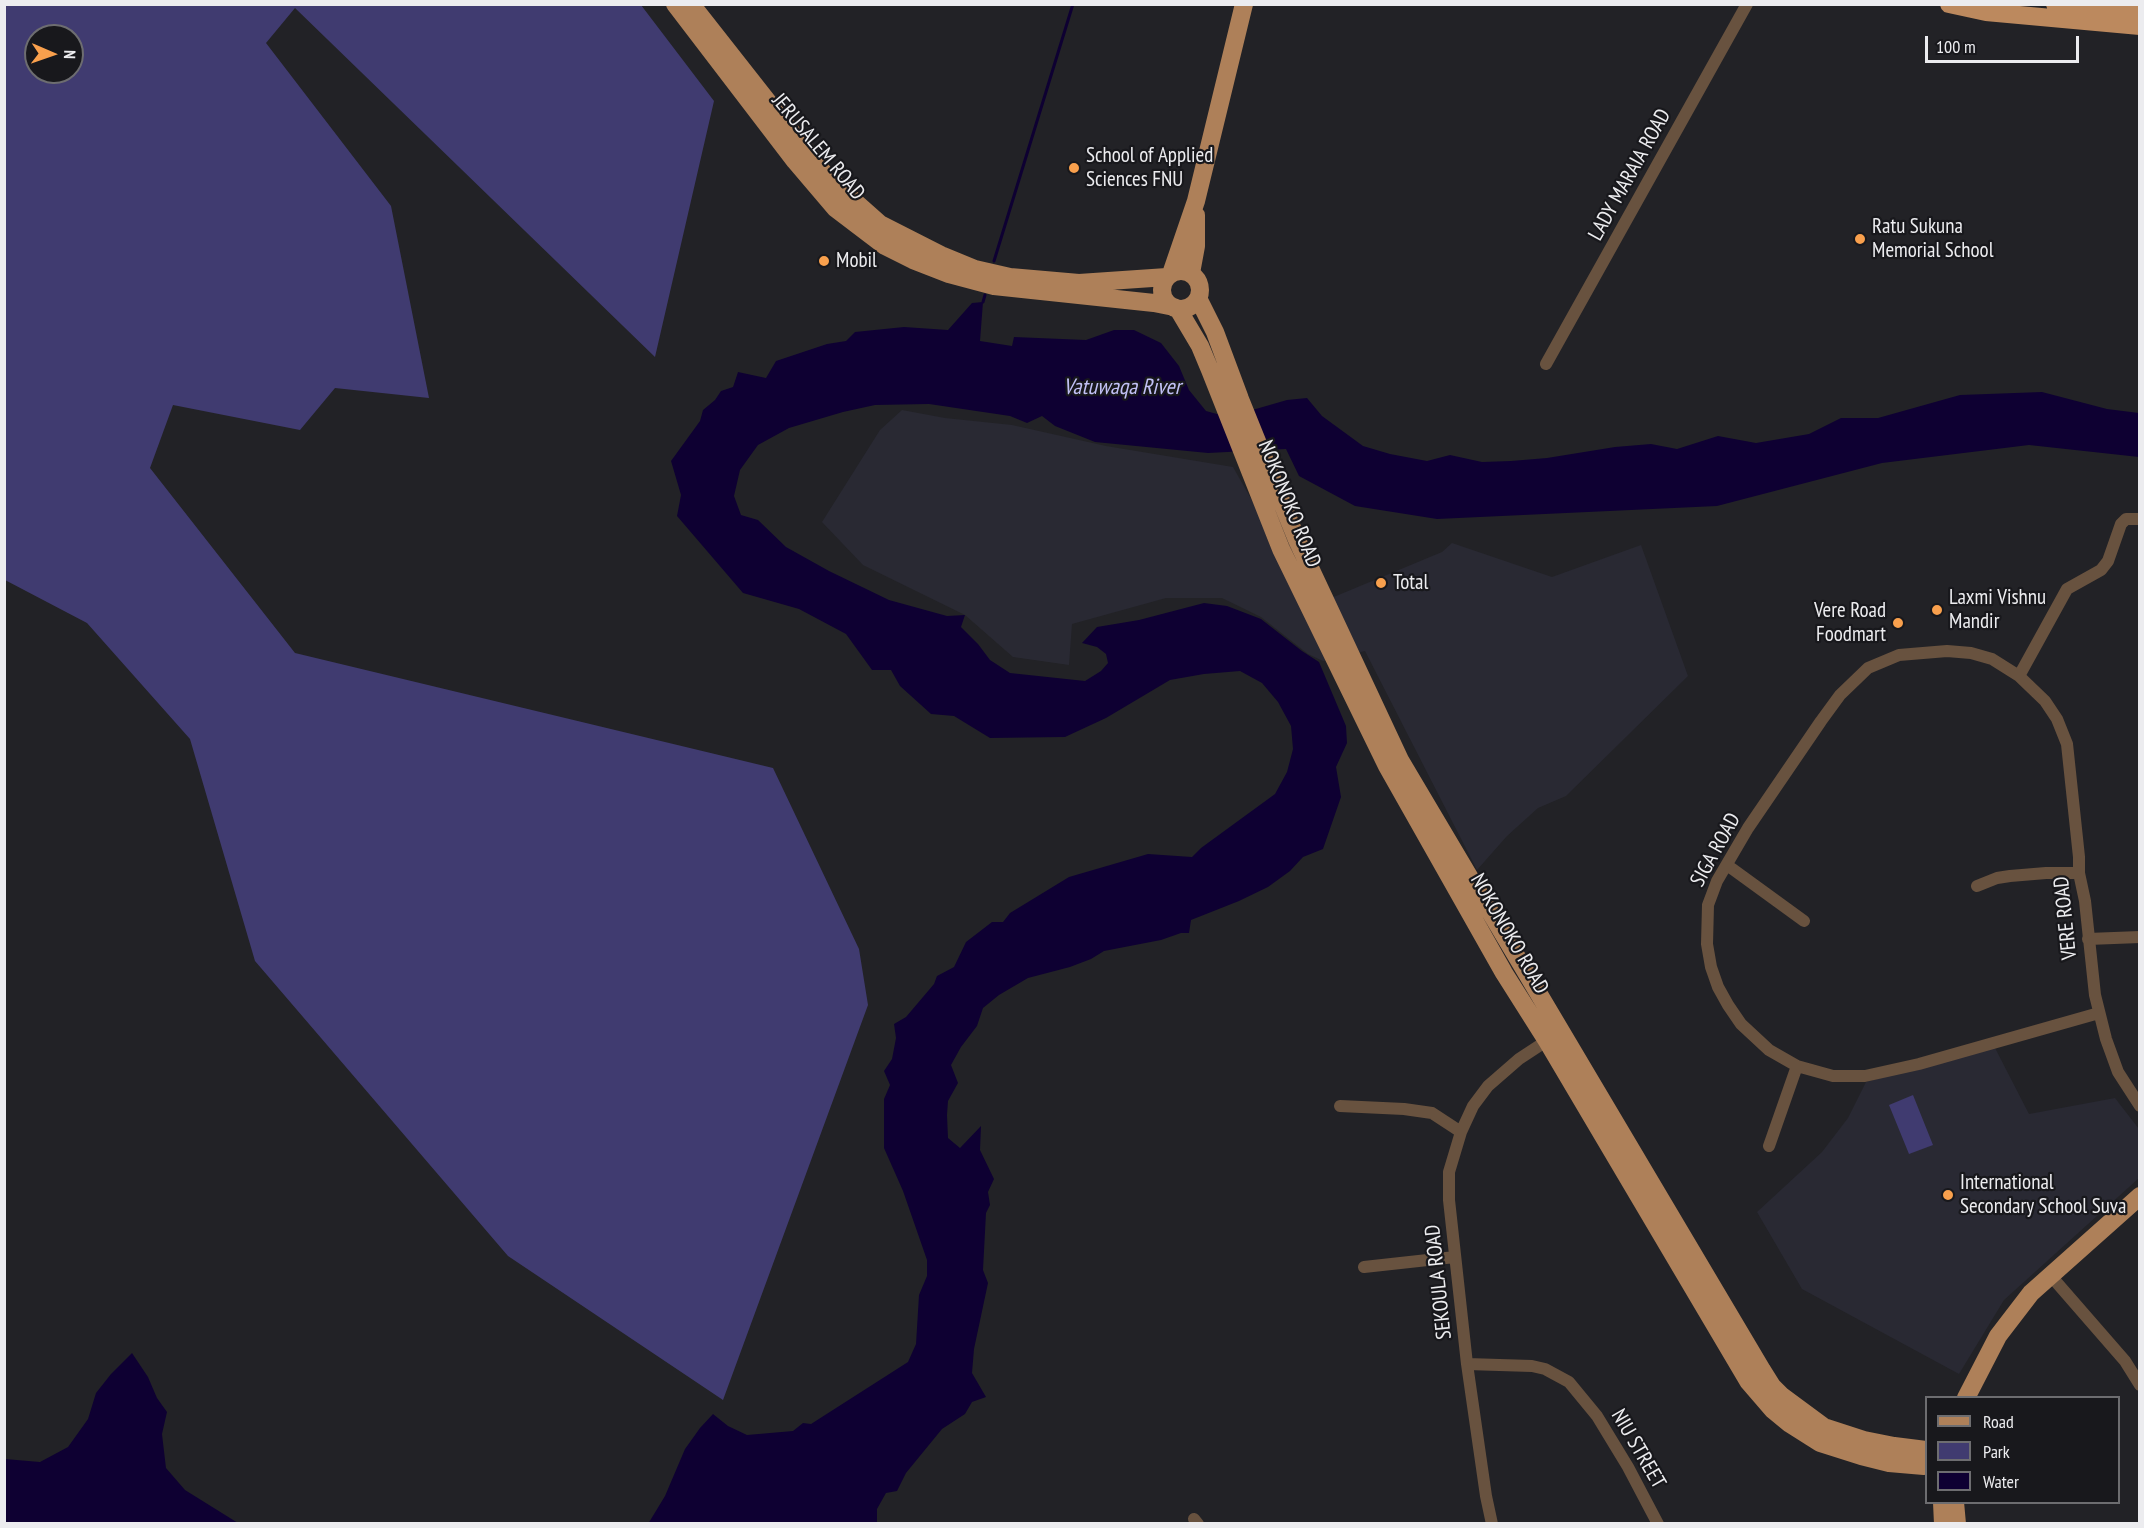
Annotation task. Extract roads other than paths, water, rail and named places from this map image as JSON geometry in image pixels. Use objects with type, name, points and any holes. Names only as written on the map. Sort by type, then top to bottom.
[{"type":"highway","points":[[1949,4],[1986,12],[2139,26]]},
{"type":"highway","points":[[2055,4],[2139,13]]},
{"type":"main road","name":"JERUSALEM ROAD","points":[[675,4],[795,161],[835,208],[885,246],[949,274],[994,286],[1146,302],[1176,308]]},
{"type":"main road","name":"JERUSALEM ROAD","points":[[691,4],[827,177],[880,224],[975,269],[1010,277],[1079,283],[1169,276]]},
{"type":"main road","points":[[1169,276],[1181,271],[1191,273],[1198,282],[1200,287],[1198,298],[1190,307],[1176,308],[1165,300],[1164,283],[1169,276],[1196,201],[1244,4]]},
{"type":"main road","points":[[1191,273],[1196,246],[1196,201]]},
{"type":"main road","name":"NOKONOKO ROAD","points":[[1198,298],[1215,332],[1232,403]]},
{"type":"main road","name":"NOKONOKO ROAD","points":[[1176,308],[1232,403],[1253,453],[1297,540],[1371,716],[1400,760],[1554,1036],[1772,1386],[1798,1409],[1824,1426],[1925,1460]]},
{"type":"main road","points":[[1967,1396],[1998,1336],[2031,1293],[2139,1196]]},
{"type":"main road","points":[[1942,1504],[1943,1524]]},
{"type":"main road","points":[[1955,1504],[1958,1524]]},
{"type":"street","name":"LADY MARAIA ROAD","points":[[1546,364],[1747,4]]},
{"type":"street","points":[[2019,676],[2067,589],[2101,570],[2108,561],[2121,524],[2126,519],[2139,519]]},
{"type":"street","name":"SIGA ROAD","points":[[2058,719],[2045,701],[2019,676],[1992,659],[1971,653],[1947,651],[1899,655],[1868,668],[1840,695],[1821,721],[1748,828],[1717,881],[1708,905],[1707,944],[1711,967],[1718,987],[1741,1024],[1754,1038],[1769,1050],[1797,1066],[1833,1076],[1865,1076],[1919,1064],[2099,1013]]},
{"type":"street","name":"VERE ROAD","points":[[2058,719],[2067,744],[2079,873],[2085,901],[2091,971],[2099,1013],[2118,1072],[2139,1106]]},
{"type":"street","points":[[1727,865],[1804,921]]},
{"type":"street","points":[[1977,886],[2010,876],[2079,873]]},
{"type":"street","points":[[2088,939],[2139,937]]},
{"type":"street","name":"SEKOULA ROAD","points":[[1492,1524],[1467,1364],[1449,1200],[1449,1172],[1461,1132],[1473,1106],[1488,1086],[1520,1059],[1554,1036]]},
{"type":"street","points":[[1769,1146],[1797,1066]]},
{"type":"street","points":[[1340,1106],[1404,1109],[1432,1113],[1461,1132]]},
{"type":"street","points":[[1364,1267],[1455,1257]]},
{"type":"street","points":[[2051,1276],[2125,1361],[2139,1385]]},
{"type":"street","name":"NIU STREET","points":[[1467,1364],[1545,1369],[1569,1382],[1597,1416],[1628,1467],[1658,1524]]},
{"type":"water","name":"Vatuwaqa River","points":[[983,302],[980,341],[1012,346],[1014,337],[1086,340],[1114,330],[1134,330],[1161,343],[1179,366],[1189,390],[1206,411],[1228,417],[1287,400],[1307,398],[1322,416],[1363,446],[1427,461],[1450,455],[1482,462],[1511,461],[1651,444],[1677,449],[1718,436],[1756,443],[1809,434],[1841,418],[1878,418],[1960,395],[2042,392],[2107,409],[2139,413],[2139,457],[2029,445],[1882,463],[1717,506],[1437,519],[1355,506],[1299,476],[1286,449],[1208,453],[1095,442],[1055,426],[1042,416],[1027,423],[1010,416],[929,404],[875,405],[789,428],[758,445],[740,470],[734,496],[741,515],[758,520],[786,547],[889,600],[947,616],[965,615],[961,627],[990,660],[1010,673],[1085,681],[1101,671],[1108,663],[1106,654],[1097,647],[1082,643],[1097,627],[1139,620],[1204,603],[1227,606],[1261,619],[1319,662],[1346,726],[1347,743],[1336,767],[1341,797],[1323,849],[1303,857],[1290,871],[1268,887],[1191,920],[1189,933],[1104,951],[1070,967],[1028,978],[999,995],[983,1008],[977,1026],[951,1065],[958,1083],[948,1101],[947,1115],[948,1138],[960,1148],[981,1126],[980,1150],[994,1179],[988,1192],[990,1205],[986,1213],[983,1270],[988,1283],[974,1349],[972,1373],[986,1397],[972,1402],[965,1414],[942,1429],[906,1473],[897,1491],[886,1493],[877,1509],[877,1523],[648,1524],[665,1496],[685,1449],[713,1414],[728,1426],[747,1435],[793,1431],[803,1423],[811,1424],[908,1362],[916,1344],[919,1295],[927,1276],[927,1260],[903,1191],[884,1148],[884,1099],[890,1085],[884,1071],[892,1059],[896,1038],[894,1024],[906,1017],[934,984],[937,976],[954,967],[966,942],[992,922],[1003,922],[1010,913],[1069,877],[1148,854],[1192,857],[1275,794],[1287,772],[1293,749],[1291,726],[1278,702],[1262,683],[1240,671],[1170,680],[1106,718],[1065,737],[990,738],[954,716],[931,714],[900,686],[891,670],[872,670],[846,634],[799,609],[743,593],[677,516],[681,495],[671,461],[700,421],[703,410],[715,400],[721,391],[733,387],[738,372],[766,378],[776,361],[827,344],[846,341],[855,332],[904,327],[948,330],[972,303]]},
{"type":"water","points":[[132,1353],[167,1412],[162,1434],[166,1468],[185,1490],[238,1523],[5,1523],[5,1459],[40,1462],[68,1447],[88,1419],[96,1393]]},
{"type":"waterway","points":[[994,261],[1073,4]]},
{"type":"waterway","points":[[983,302],[985,295]]},
{"type":"place","name":"School of Applied Sciences FNU","points":[[1074,168]]},
{"type":"place","name":"Ratu Sukuna Memorial School","points":[[1860,239]]},
{"type":"place","name":"Mobil","points":[[824,261]]},
{"type":"place","name":"Total","points":[[1381,583]]},
{"type":"place","name":"Laxmi Vishnu Mandir","points":[[1937,610]]},
{"type":"place","name":"Vere Road Foodmart","points":[[1898,623]]},
{"type":"place","name":"International Secondary School Suva","points":[[1948,1195]]}]
